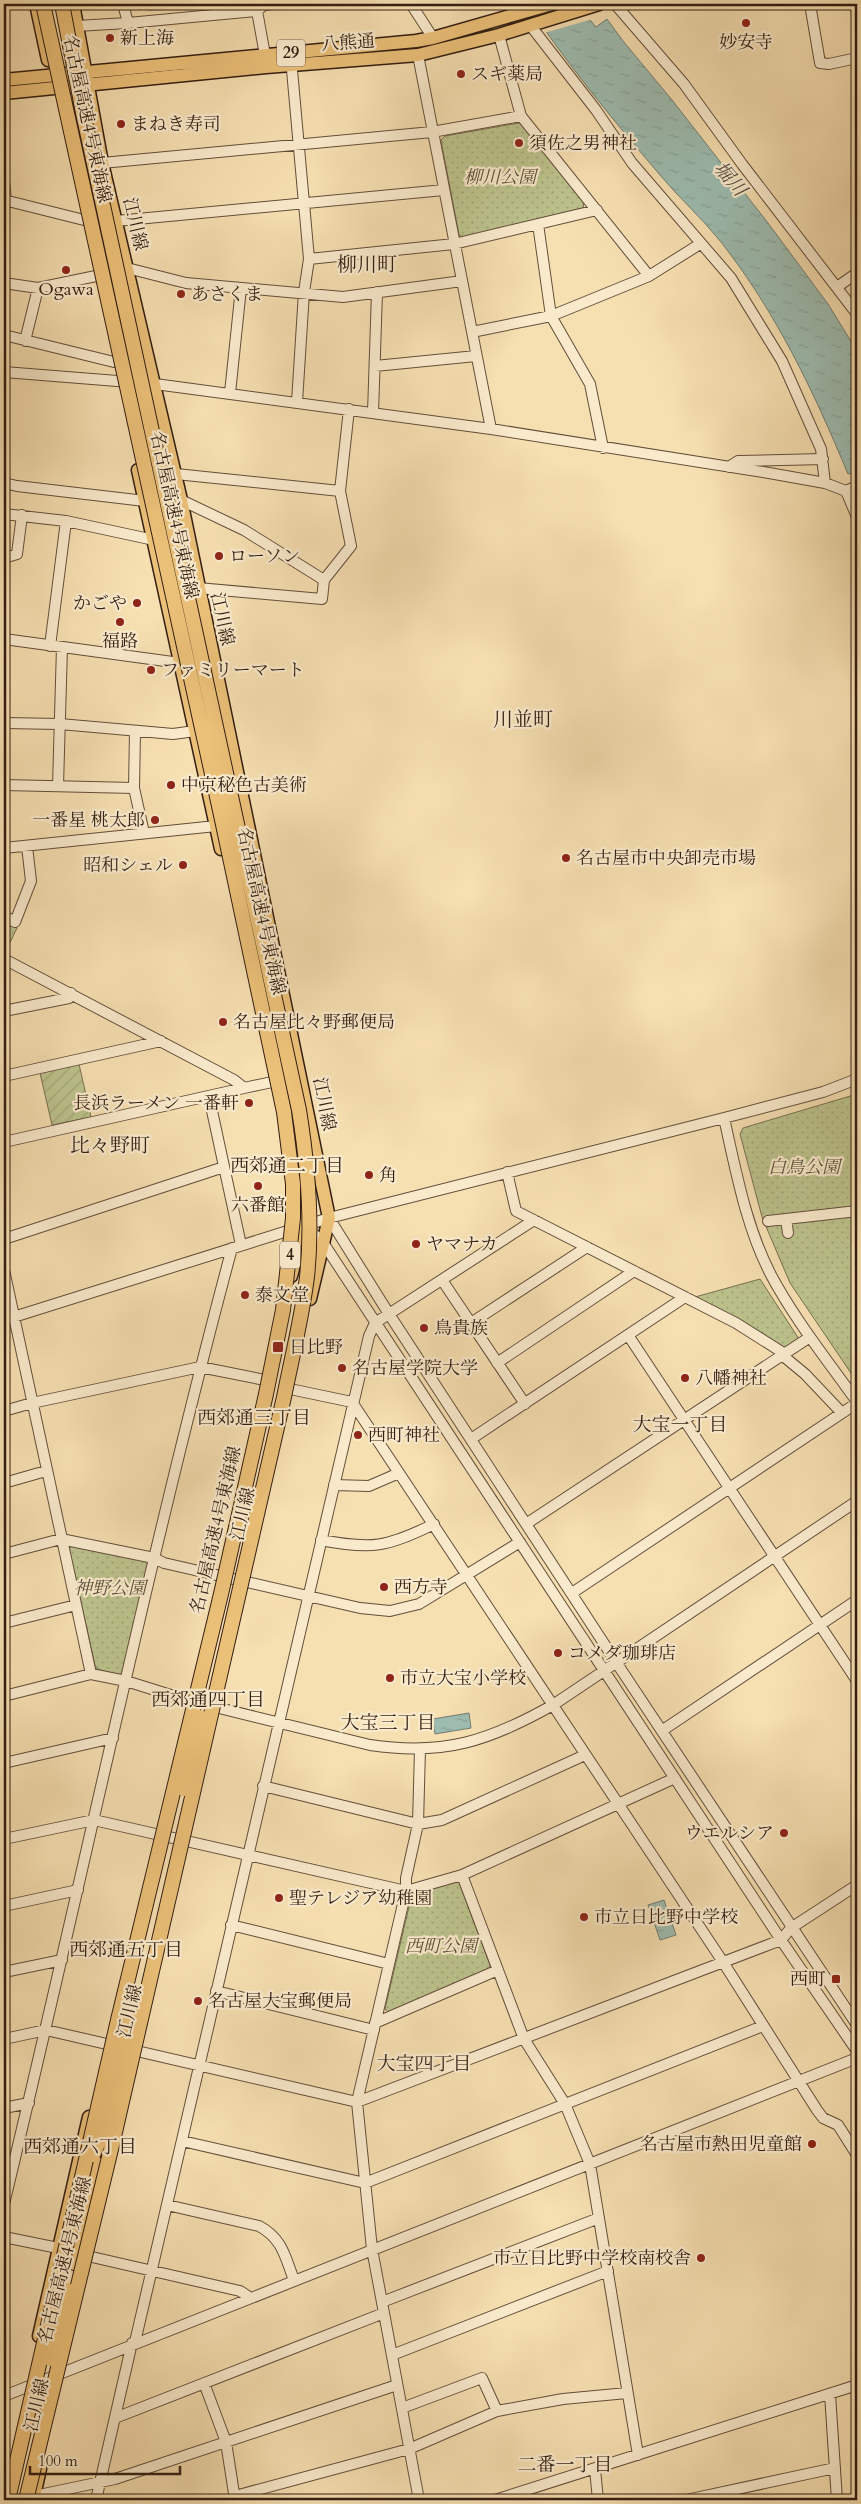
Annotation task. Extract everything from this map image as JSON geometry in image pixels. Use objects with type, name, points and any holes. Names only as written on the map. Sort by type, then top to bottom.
[{"type":"highway","name":"名古屋高速4号東海線","points":[[8,2500],[118,2020],[208,1648],[283,1310],[293,1218],[290,1160],[284,1112],[221,815],[43,4]]},
{"type":"highway","name":"名古屋高速4号東海線","points":[[31,2499],[284,1397],[306,1278],[310,1209],[308,1175],[299,1110],[83,114],[62,4]]},
{"type":"highway","points":[[34,2356],[48,2337],[59,2302],[93,2154],[106,2125],[119,2062],[168,1864],[213,1660],[208,1648]]},
{"type":"highway","points":[[17,2500],[101,2155],[112,2145]]},
{"type":"main road","name":"江川線","points":[[4,2492],[106,2043],[220,1575],[265,1380],[304,1226],[277,1081],[216,826],[36,4]]},
{"type":"main road","name":"江川線","points":[[31,2499],[92,2257],[215,1707],[246,1580],[322,1241],[329,1218],[176,474],[102,164],[73,4]]},
{"type":"main road","name":"八熊通","points":[[4,80],[53,81],[86,79],[291,59],[433,38],[521,9],[552,4]]},
{"type":"main road","name":"八熊通","points":[[86,79],[265,55],[291,59],[418,55],[499,35],[595,5]]},
{"type":"main road","name":"八熊通","points":[[4,93],[53,81]]},
{"type":"street","points":[[124,4],[128,23]]},
{"type":"street","points":[[76,26],[257,11],[264,5],[273,4]]},
{"type":"street","points":[[411,4],[433,38]]},
{"type":"street","points":[[615,4],[684,84],[742,164],[857,314]]},
{"type":"street","points":[[810,4],[820,63],[829,64],[857,58]]},
{"type":"street","points":[[257,11],[265,55]]},
{"type":"street","points":[[532,25],[596,110],[632,163],[730,278],[782,360],[821,449],[826,483]]},
{"type":"street","points":[[499,35],[521,116],[649,276]]},
{"type":"street","points":[[418,55],[491,429]]},
{"type":"street","points":[[291,59],[309,259],[304,292],[297,402]]},
{"type":"street","points":[[102,164],[432,132],[521,116]]},
{"type":"street","points":[[4,182],[4,203],[84,220]]},
{"type":"street","points":[[116,221],[444,190]]},
{"type":"street","points":[[309,259],[454,244],[597,210]]},
{"type":"street","points":[[538,224],[551,316],[590,384],[603,448]]},
{"type":"street","points":[[472,332],[551,316],[649,276],[700,244]]},
{"type":"street","points":[[127,268],[186,283],[304,292],[343,297],[462,281]]},
{"type":"street","points":[[837,287],[857,273]]},
{"type":"street","points":[[4,283],[38,288],[96,276]]},
{"type":"street","points":[[25,341],[38,288]]},
{"type":"street","points":[[230,393],[241,288]]},
{"type":"street","points":[[373,412],[377,292]]},
{"type":"street","points":[[4,335],[114,362]]},
{"type":"street","points":[[374,366],[476,356]]},
{"type":"street","points":[[4,372],[155,384],[373,412],[826,483],[851,489],[857,517]]},
{"type":"street","points":[[198,588],[322,599],[324,580],[351,546],[340,491],[349,409]]},
{"type":"street","points":[[729,467],[738,461],[823,459]]},
{"type":"street","points":[[176,474],[340,491]]},
{"type":"street","points":[[4,483],[145,500]]},
{"type":"street","points":[[181,500],[244,530],[324,580]]},
{"type":"street","points":[[4,514],[66,521],[154,540]]},
{"type":"street","points":[[4,558],[16,554],[22,516]]},
{"type":"street","points":[[50,646],[66,521]]},
{"type":"street","points":[[4,639],[180,663]]},
{"type":"street","points":[[58,786],[62,647]]},
{"type":"street","points":[[4,723],[60,724],[173,734],[195,731]]},
{"type":"street","points":[[136,731],[134,788],[144,834]]},
{"type":"street","points":[[4,785],[134,788]]},
{"type":"street","points":[[4,848],[216,826]]},
{"type":"street","points":[[4,916],[15,922],[31,881],[27,846]]},
{"type":"street","points":[[4,959],[71,992],[234,1080],[244,1088]]},
{"type":"street","points":[[4,1012],[69,998],[71,992]]},
{"type":"street","points":[[4,1076],[161,1041]]},
{"type":"street","points":[[9,1319],[329,1218],[724,1118],[823,1092],[857,1080]]},
{"type":"street","points":[[4,1142],[277,1081]]},
{"type":"street","points":[[4,2204],[8,2170],[46,2030],[154,1558],[200,1367],[236,1247],[224,1167],[209,1097]]},
{"type":"street","points":[[572,1593],[857,1403],[779,1290],[759,1248],[742,1196],[724,1118]]},
{"type":"street","points":[[4,1239],[224,1167]]},
{"type":"street","points":[[507,1172],[516,1211],[736,1323],[783,1354],[842,1413]]},
{"type":"street","points":[[768,1221],[857,1211]]},
{"type":"street","points":[[329,1218],[389,1314],[616,1662],[663,1730],[791,1928],[857,2025]]},
{"type":"street","points":[[786,1219],[788,1232]]},
{"type":"street","points":[[96,2500],[152,2272],[247,1854],[369,1336],[375,1323],[534,1220]]},
{"type":"street","points":[[304,1226],[322,1241],[606,1670],[781,1940],[857,2051]]},
{"type":"street","points":[[471,1323],[587,1247]]},
{"type":"street","points":[[4,1270],[9,1319],[32,1403],[91,1674]]},
{"type":"street","points":[[497,1363],[634,1271]]},
{"type":"street","points":[[442,1280],[525,1404]]},
{"type":"street","points":[[471,1439],[685,1298]]},
{"type":"street","points":[[628,1335],[857,1681]]},
{"type":"street","points":[[526,1524],[810,1337]]},
{"type":"street","points":[[4,1411],[32,1403],[200,1367],[265,1380]]},
{"type":"street","points":[[290,1388],[352,1402],[723,1962],[819,2113],[838,2125],[857,2155]]},
{"type":"street","points":[[4,1483],[46,1471]]},
{"type":"street","points":[[334,1485],[368,1486],[399,1473]]},
{"type":"street","points":[[215,1707],[370,1745],[420,1749],[452,1746],[488,1738],[521,1723],[553,1705],[857,1501]]},
{"type":"street","points":[[321,1540],[354,1547],[380,1546],[400,1541],[434,1524]]},
{"type":"street","points":[[4,1554],[61,1539],[154,1558],[164,1563],[246,1580],[376,1611],[400,1610],[420,1604],[520,1542]]},
{"type":"street","points":[[663,1730],[857,1600]]},
{"type":"street","points":[[4,1624],[76,1605]]},
{"type":"street","points":[[4,1696],[91,1674],[126,1681],[190,1700]]},
{"type":"street","points":[[4,1763],[113,1738]]},
{"type":"street","points":[[419,2500],[372,2250],[357,2102],[406,1891],[406,1878],[418,1824],[420,1749]]},
{"type":"street","points":[[263,1786],[418,1824],[442,1820],[585,1755]]},
{"type":"street","points":[[4,1839],[94,1820],[158,1833],[406,1891],[462,1875],[675,1778]]},
{"type":"street","points":[[462,1875],[524,2039],[565,2104],[590,2164],[638,2455]]},
{"type":"street","points":[[4,2039],[46,2030],[357,2102],[781,1940],[791,1928],[857,1885]]},
{"type":"street","points":[[4,1906],[78,1890]]},
{"type":"street","points":[[231,1925],[389,1964]]},
{"type":"street","points":[[4,1972],[62,1960]]},
{"type":"street","points":[[216,1991],[374,2027],[498,1970]]},
{"type":"street","points":[[182,2141],[365,2183],[763,2026]]},
{"type":"street","points":[[4,2396],[857,2058]]},
{"type":"street","points":[[4,2108],[28,2102]]},
{"type":"street","points":[[167,2205],[260,2226],[273,2233],[278,2240],[294,2280]]},
{"type":"street","points":[[382,2302],[599,2218]]},
{"type":"street","points":[[4,2237],[58,2248]]},
{"type":"street","points":[[92,2257],[240,2291],[249,2298]]},
{"type":"street","points":[[392,2355],[608,2272]]},
{"type":"street","points":[[115,2418],[384,2313]]},
{"type":"street","points":[[402,2408],[482,2378],[497,2411]]},
{"type":"street","points":[[204,2383],[226,2442],[235,2498],[409,2449],[497,2411],[563,2399],[627,2393]]},
{"type":"street","points":[[31,2499],[100,2482],[398,2385]]},
{"type":"street","points":[[495,2500],[857,2385]]},
{"type":"street","points":[[830,2394],[837,2500]]},
{"type":"street","points":[[686,2500],[835,2468]]},
{"type":"street","points":[[595,2469],[598,2500]]},
{"type":"green space","name":"柳川公園","points":[[522,124],[584,202],[583,208],[463,237],[459,235],[441,140],[445,136]]},
{"type":"green space","points":[[4,921],[17,928],[4,955]]},
{"type":"green space","points":[[79,1064],[91,1117],[52,1125],[40,1073]]},
{"type":"green space","name":"白鳥公園","points":[[857,1094],[857,1382],[790,1283],[762,1217],[740,1134],[743,1128]]},
{"type":"green space","points":[[760,1279],[799,1339],[784,1349],[695,1297]]},
{"type":"green space","name":"神野公園","points":[[72,1545],[145,1561],[148,1565],[124,1672],[119,1675],[97,1669],[95,1665],[69,1549]]},
{"type":"green space","name":"西町公園","points":[[458,1880],[490,1965],[489,1969],[389,2013],[385,2009],[412,1894]]},
{"type":"water","points":[[148,4],[185,4],[185,9],[148,10]]},
{"type":"water","name":"堀川","points":[[527,4],[577,4],[596,27],[607,19],[768,223],[828,304],[857,351],[857,474],[856,472],[848,474],[822,413],[792,354],[759,296],[741,269],[714,233],[667,183],[608,113],[574,70]]},
{"type":"water","points":[[469,1713],[471,1728],[435,1734],[433,1719]]},
{"type":"water","points":[[664,1900],[676,1935],[660,1940],[648,1905]]},
{"type":"pier","points":[[525,4],[581,4],[593,19],[544,33]]},
{"type":"place","name":"妙安寺","points":[[746,23]]},
{"type":"place","name":"新上海","points":[[110,38]]},
{"type":"place","name":"スギ薬局","points":[[461,74]]},
{"type":"place","name":"まねき寿司","points":[[121,124]]},
{"type":"place","name":"須佐之男神社","points":[[519,143]]},
{"type":"place","name":"Ogawa","points":[[66,270]]},
{"type":"place","name":"あさくま","points":[[181,294]]},
{"type":"place","name":"ローソン","points":[[219,556]]},
{"type":"place","name":"かごや","points":[[137,603]]},
{"type":"place","name":"福路","points":[[120,622]]},
{"type":"place","name":"ファミリーマート","points":[[151,670]]},
{"type":"place","name":"中京秘色古美術","points":[[171,785]]},
{"type":"place","name":"一番星 桃太郎","points":[[155,820]]},
{"type":"place","name":"名古屋市中央卸売市場","points":[[566,858]]},
{"type":"place","name":"昭和シェル","points":[[183,865]]},
{"type":"place","name":"名古屋比々野郵便局","points":[[223,1022]]},
{"type":"place","name":"長浜ラーメン 一番軒","points":[[249,1103]]},
{"type":"place","name":"角","points":[[369,1175]]},
{"type":"place","name":"六番館","points":[[258,1186]]},
{"type":"place","name":"ヤマナカ","points":[[416,1244]]},
{"type":"place","name":"泰文堂","points":[[245,1295]]},
{"type":"place","name":"鳥貴族","points":[[424,1328]]},
{"type":"place","name":"日比野","points":[[278,1347]]},
{"type":"place","name":"名古屋学院大学","points":[[342,1368]]},
{"type":"place","name":"八幡神社","points":[[685,1378]]},
{"type":"place","name":"西町神社","points":[[358,1435]]},
{"type":"place","name":"西方寺","points":[[384,1587]]},
{"type":"place","name":"コメダ珈琲店","points":[[558,1653]]},
{"type":"place","name":"市立大宝小学校","points":[[390,1678]]},
{"type":"place","name":"ウエルシア","points":[[784,1833]]},
{"type":"place","name":"聖テレジア幼稚園","points":[[279,1898]]},
{"type":"place","name":"市立日比野中学校","points":[[584,1917]]},
{"type":"place","name":"西町","points":[[836,1979]]},
{"type":"place","name":"名古屋大宝郵便局","points":[[198,2001]]},
{"type":"place","name":"名古屋市熱田児童館","points":[[812,2144]]},
{"type":"place","name":"市立日比野中学校南校舎","points":[[701,2258]]},
{"type":"district","name":"柳川町","points":[[367,264]]},
{"type":"district","name":"川並町","points":[[523,719]]},
{"type":"district","name":"比々野町","points":[[110,1145]]},
{"type":"district","name":"西郊通二丁目","points":[[287,1166]]},
{"type":"district","name":"西郊通三丁目","points":[[254,1418]]},
{"type":"district","name":"大宝一丁目","points":[[680,1425]]},
{"type":"district","name":"西郊通四丁目","points":[[208,1700]]},
{"type":"district","name":"大宝三丁目","points":[[388,1723]]},
{"type":"district","name":"西郊通五丁目","points":[[126,1950]]},
{"type":"district","name":"大宝四丁目","points":[[424,2064]]},
{"type":"district","name":"西郊通六丁目","points":[[80,2147]]},
{"type":"district","name":"二番一丁目","points":[[565,2465]]}]
